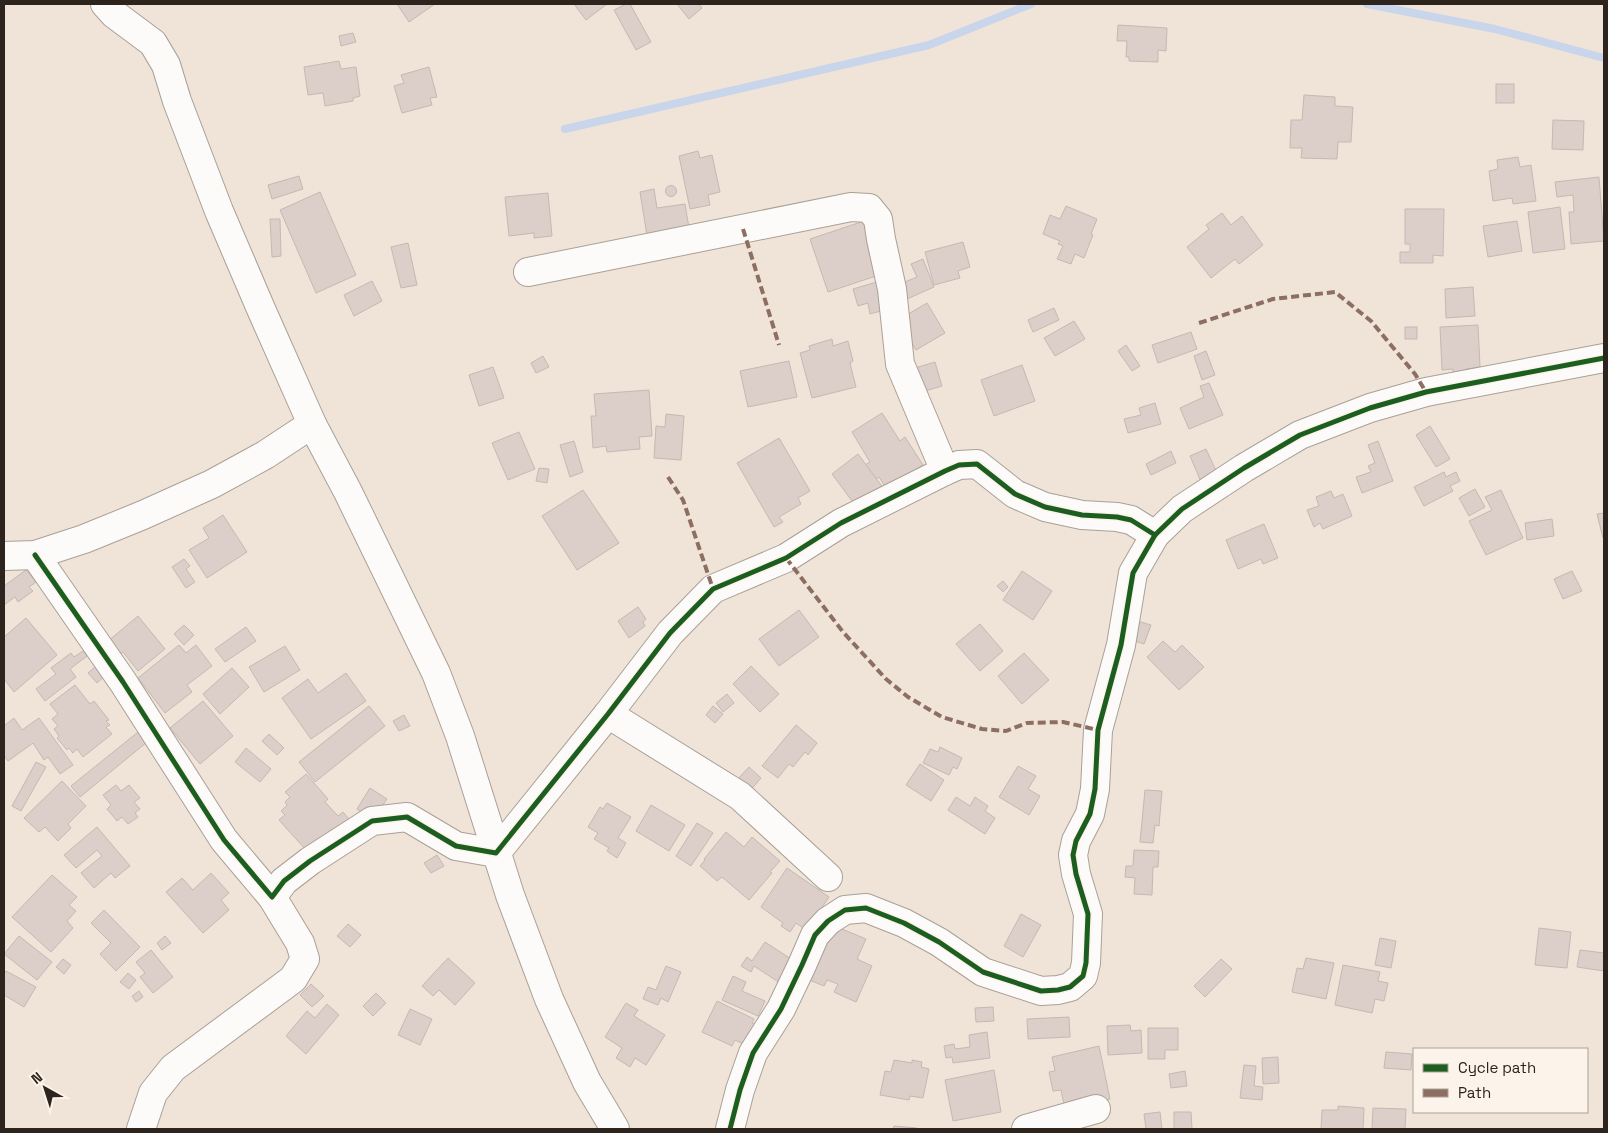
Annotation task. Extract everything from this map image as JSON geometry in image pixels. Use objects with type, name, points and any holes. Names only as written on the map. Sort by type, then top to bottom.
[{"type":"street","points":[[105,4],[114,14],[153,43],[166,65],[177,101],[219,211],[312,424],[348,492],[436,672],[460,736],[496,853],[549,999],[587,1082],[615,1129]]},
{"type":"street","points":[[528,272],[851,207],[869,208],[878,220],[892,289],[900,364],[944,471]]},
{"type":"street","points":[[730,1129],[740,1090],[753,1053],[781,1009],[815,934],[828,921],[845,910],[866,908],[904,923],[939,942],[982,972],[1041,991],[1070,987],[1083,976],[1086,963],[1088,914],[1076,874],[1073,855],[1076,841],[1090,814],[1095,789],[1098,730],[1121,645],[1133,573],[1155,535],[1182,509],[1244,468],[1300,435],[1370,408],[1426,392],[1604,358]]},
{"type":"street","points":[[4,556],[35,554],[84,539],[143,515],[212,484],[265,455],[312,424]]},
{"type":"street","points":[[496,853],[670,634],[713,589],[786,558],[840,523],[944,471],[959,465],[977,464],[1015,494],[1045,507],[1082,515],[1117,517],[1131,520],[1155,535]]},
{"type":"street","points":[[35,554],[123,682],[224,840],[272,897],[300,943],[305,959],[293,979],[173,1068],[153,1093],[141,1129]]},
{"type":"street","points":[[608,714],[740,796],[828,877]]},
{"type":"street","points":[[272,897],[284,881],[303,866],[372,821],[407,817],[456,846],[496,853]]},
{"type":"street","points":[[1026,1129],[1096,1109]]},
{"type":"building","points":[[397,4],[435,4],[409,22]]},
{"type":"building","points":[[574,4],[607,4],[586,20]]},
{"type":"building","points":[[630,4],[651,42],[636,50],[614,10]]},
{"type":"building","points":[[677,4],[699,4],[702,8],[689,19]]},
{"type":"building","points":[[1118,25],[1167,28],[1166,51],[1158,50],[1158,62],[1129,61],[1129,57],[1126,57],[1127,41],[1117,41]]},
{"type":"building","points":[[353,33],[356,42],[341,46],[339,36]]},
{"type":"building","points":[[339,61],[341,69],[356,67],[360,96],[353,98],[353,101],[325,106],[323,93],[308,95],[304,67]]},
{"type":"building","points":[[429,67],[437,97],[430,98],[432,105],[402,113],[394,86],[404,83],[401,75]]},
{"type":"building","points":[[1496,84],[1514,84],[1514,103],[1496,103]]},
{"type":"building","points":[[1304,95],[1335,97],[1335,106],[1353,107],[1351,142],[1338,142],[1337,159],[1301,158],[1302,148],[1290,148],[1291,120],[1302,120]]},
{"type":"building","points":[[1553,120],[1584,121],[1583,150],[1552,149]]},
{"type":"building","points":[[698,151],[700,158],[712,155],[720,192],[708,195],[710,205],[690,209],[679,156]]},
{"type":"building","points":[[1518,157],[1520,167],[1531,165],[1536,201],[1513,204],[1512,198],[1493,201],[1489,171],[1498,169],[1497,160]]},
{"type":"building","points":[[299,176],[303,189],[272,199],[268,185]]},
{"type":"building","points":[[1599,177],[1604,241],[1571,244],[1569,212],[1574,212],[1573,195],[1557,197],[1555,182]]},
{"type":"building","points":[[671,185],[677,191],[671,197],[665,191]]},
{"type":"building","points":[[654,189],[657,208],[685,204],[690,234],[648,242],[640,192]]},
{"type":"building","points":[[320,192],[356,275],[316,293],[280,210]]},
{"type":"building","points":[[548,193],[552,236],[534,238],[534,233],[509,236],[505,197]]},
{"type":"building","points":[[1066,206],[1097,219],[1084,258],[1075,254],[1071,264],[1057,259],[1063,246],[1058,244],[1060,241],[1043,234],[1050,215],[1060,219]]},
{"type":"building","points":[[1560,207],[1565,249],[1533,253],[1528,212]]},
{"type":"building","points":[[1405,209],[1444,209],[1443,256],[1433,255],[1433,263],[1400,263],[1400,252],[1410,252],[1410,244],[1405,244]]},
{"type":"building","points":[[1222,213],[1231,225],[1242,216],[1263,245],[1239,264],[1235,259],[1211,278],[1187,247],[1209,229],[1206,225]]},
{"type":"building","points":[[270,219],[280,219],[281,256],[272,257]]},
{"type":"building","points":[[864,221],[882,274],[828,292],[810,239]]},
{"type":"building","points":[[1517,221],[1522,251],[1488,257],[1483,226]]},
{"type":"building","points":[[963,242],[970,267],[958,271],[960,278],[934,285],[925,252]]},
{"type":"building","points":[[408,243],[417,285],[401,288],[391,247]]},
{"type":"building","points":[[923,259],[934,287],[907,299],[900,284],[917,277],[911,264]]},
{"type":"building","points":[[372,281],[382,301],[354,316],[344,295]]},
{"type":"building","points":[[880,281],[888,309],[870,314],[868,303],[858,306],[853,289]]},
{"type":"building","points":[[1473,287],[1475,316],[1446,318],[1445,289]]},
{"type":"building","points":[[927,303],[945,333],[916,350],[898,320]]},
{"type":"building","points":[[1054,308],[1059,320],[1033,332],[1028,320]]},
{"type":"building","points":[[1074,321],[1085,339],[1055,356],[1044,338]]},
{"type":"building","points":[[1478,325],[1480,367],[1466,369],[1466,373],[1453,374],[1453,369],[1442,370],[1440,327]]},
{"type":"building","points":[[1405,327],[1417,327],[1417,339],[1405,339]]},
{"type":"building","points":[[1191,332],[1197,349],[1158,363],[1152,345]]},
{"type":"building","points":[[832,339],[833,346],[848,341],[853,361],[850,363],[856,387],[812,398],[800,353],[810,350],[809,346]]},
{"type":"building","points":[[1126,345],[1140,366],[1132,371],[1118,351]]},
{"type":"building","points":[[1206,351],[1215,375],[1202,380],[1194,356]]},
{"type":"building","points":[[543,356],[549,367],[536,373],[531,363]]},
{"type":"building","points":[[789,361],[797,397],[748,407],[740,371]]},
{"type":"building","points":[[935,362],[942,386],[915,394],[908,370]]},
{"type":"building","points":[[1022,365],[1035,401],[994,416],[981,380]]},
{"type":"building","points":[[493,367],[504,398],[479,406],[469,375]]},
{"type":"building","points":[[1209,383],[1223,415],[1189,429],[1180,408],[1204,397],[1200,386]]},
{"type":"building","points":[[649,390],[652,436],[639,437],[640,449],[607,452],[606,446],[593,448],[591,416],[596,416],[594,394]]},
{"type":"building","points":[[1155,403],[1161,424],[1128,433],[1124,419],[1141,415],[1139,408]]},
{"type":"building","points":[[882,413],[900,441],[905,437],[923,465],[886,488],[879,477],[875,480],[865,465],[870,462],[852,432]]},
{"type":"building","points":[[666,414],[684,416],[681,460],[654,458],[656,426],[665,427]]},
{"type":"building","points":[[1430,426],[1450,459],[1436,467],[1416,435]]},
{"type":"building","points":[[519,432],[535,469],[508,480],[492,443]]},
{"type":"building","points":[[779,438],[810,491],[798,498],[801,504],[779,517],[783,522],[774,527],[737,463]]},
{"type":"building","points":[[574,441],[583,472],[570,477],[560,445]]},
{"type":"building","points":[[1378,441],[1393,481],[1362,493],[1356,477],[1371,472],[1368,466],[1375,463],[1368,445]]},
{"type":"building","points":[[1206,449],[1219,477],[1202,484],[1190,456]]},
{"type":"building","points":[[1171,451],[1176,463],[1151,475],[1146,464]]},
{"type":"building","points":[[858,454],[884,489],[858,509],[832,474]]},
{"type":"building","points":[[539,468],[549,469],[547,483],[536,481]]},
{"type":"building","points":[[1444,472],[1446,477],[1456,472],[1460,481],[1450,486],[1453,491],[1424,506],[1414,487]]},
{"type":"building","points":[[1475,489],[1485,507],[1469,516],[1459,498]]},
{"type":"building","points":[[583,490],[619,543],[577,570],[542,516]]},
{"type":"building","points":[[1501,490],[1523,538],[1486,555],[1469,521],[1492,510],[1485,497]]},
{"type":"building","points":[[1331,491],[1334,498],[1343,494],[1352,516],[1323,529],[1320,523],[1314,527],[1307,510],[1319,506],[1316,497]]},
{"type":"building","points":[[1604,513],[1604,538],[1603,538],[1597,514]]},
{"type":"building","points":[[223,515],[247,552],[207,578],[189,550],[209,538],[203,528]]},
{"type":"building","points":[[1552,519],[1554,536],[1527,540],[1525,523]]},
{"type":"building","points":[[1264,524],[1278,558],[1263,564],[1261,559],[1238,569],[1226,540]]},
{"type":"building","points":[[184,559],[190,566],[186,569],[195,582],[186,588],[172,567]]},
{"type":"building","points":[[26,570],[36,582],[29,587],[33,591],[18,602],[15,597],[4,605],[4,586]]},
{"type":"building","points":[[1022,571],[1052,591],[1033,620],[1003,600]]},
{"type":"building","points":[[1572,571],[1582,591],[1563,599],[1554,579]]},
{"type":"building","points":[[1003,581],[1008,587],[1003,592],[997,586]]},
{"type":"building","points":[[638,607],[646,619],[643,622],[645,626],[629,638],[618,621]]},
{"type":"building","points":[[799,610],[819,637],[779,666],[759,639]]},
{"type":"building","points":[[138,616],[165,649],[138,671],[123,652],[118,656],[107,642]]},
{"type":"building","points":[[26,618],[57,655],[14,692],[4,679],[4,637]]},
{"type":"building","points":[[1134,620],[1151,625],[1144,644],[1128,639]]},
{"type":"building","points":[[980,624],[1003,651],[980,671],[956,644]]},
{"type":"building","points":[[184,625],[194,635],[184,645],[174,634]]},
{"type":"building","points":[[246,627],[256,641],[225,662],[215,649]]},
{"type":"building","points":[[1163,641],[1175,652],[1182,645],[1204,667],[1179,690],[1147,657]]},
{"type":"building","points":[[179,645],[186,653],[196,645],[212,666],[187,685],[192,692],[165,713],[138,678]]},
{"type":"building","points":[[285,646],[300,670],[264,692],[249,667]]},
{"type":"building","points":[[83,651],[87,656],[70,669],[76,677],[45,701],[36,689],[56,674],[51,668],[71,653],[74,657]]},
{"type":"building","points":[[1024,653],[1049,680],[1022,704],[998,676]]},
{"type":"building","points":[[97,665],[106,675],[97,683],[88,673]]},
{"type":"building","points":[[751,666],[779,694],[760,712],[733,684]]},
{"type":"building","points":[[232,668],[249,687],[220,714],[203,694]]},
{"type":"building","points":[[346,673],[366,701],[311,739],[282,698],[308,679],[318,693]]},
{"type":"building","points":[[75,685],[90,704],[94,701],[109,720],[106,721],[110,725],[106,727],[112,734],[83,757],[77,749],[73,753],[69,748],[67,750],[57,738],[59,736],[54,729],[58,726],[52,719],[58,714],[50,704]]},
{"type":"building","points":[[727,694],[734,703],[723,712],[716,703]]},
{"type":"building","points":[[203,701],[233,736],[200,764],[170,728]]},
{"type":"building","points":[[369,706],[385,726],[315,782],[299,762]]},
{"type":"building","points":[[713,706],[723,714],[715,723],[706,715]]},
{"type":"building","points":[[404,715],[410,726],[399,731],[393,721]]},
{"type":"building","points":[[14,718],[22,730],[39,718],[73,765],[60,774],[48,757],[44,760],[33,743],[8,761],[4,756],[4,726]]},
{"type":"building","points":[[796,725],[817,743],[808,755],[805,752],[793,767],[789,764],[778,778],[762,766]]},
{"type":"building","points":[[143,728],[152,738],[80,797],[71,786]]},
{"type":"building","points":[[269,734],[284,748],[277,755],[262,741]]},
{"type":"building","points":[[940,747],[962,758],[957,769],[953,767],[949,775],[923,763],[930,749],[938,752]]},
{"type":"building","points":[[246,748],[271,769],[260,782],[235,762]]},
{"type":"building","points":[[36,762],[46,767],[21,811],[12,806]]},
{"type":"building","points":[[920,764],[944,780],[931,801],[906,785]]},
{"type":"building","points":[[1018,766],[1036,776],[1028,789],[1040,796],[1029,815],[999,797]]},
{"type":"building","points":[[749,767],[761,778],[749,792],[736,781]]},
{"type":"building","points":[[306,774],[328,799],[325,802],[338,816],[343,812],[354,825],[326,850],[317,839],[306,850],[279,820],[285,815],[281,811],[287,805],[285,802],[290,797],[285,792]]},
{"type":"building","points":[[62,781],[86,806],[68,824],[71,828],[58,841],[45,827],[39,832],[24,818]]},
{"type":"building","points":[[116,785],[121,791],[129,785],[140,798],[134,802],[140,809],[135,813],[138,817],[128,824],[122,817],[117,821],[107,809],[111,805],[103,795]]},
{"type":"building","points":[[370,788],[387,799],[373,819],[357,809]]},
{"type":"building","points":[[1145,790],[1162,791],[1159,826],[1155,825],[1153,843],[1140,842]]},
{"type":"building","points":[[956,797],[970,806],[975,797],[988,806],[985,811],[995,818],[985,834],[948,810]]},
{"type":"building","points":[[607,803],[631,817],[618,838],[626,843],[617,858],[607,851],[609,848],[594,839],[598,833],[588,827],[600,807],[603,809]]},
{"type":"building","points":[[651,805],[685,825],[669,851],[636,831]]},
{"type":"building","points":[[697,823],[713,833],[691,866],[676,856]]},
{"type":"building","points":[[97,827],[130,866],[115,878],[111,873],[94,888],[81,873],[102,856],[97,850],[76,868],[64,855]]},
{"type":"building","points":[[726,832],[744,847],[752,837],[780,861],[749,900],[722,877],[717,881],[700,866]]},
{"type":"building","points":[[1134,850],[1159,851],[1158,867],[1153,867],[1152,895],[1134,894],[1135,878],[1125,877],[1126,866],[1133,866]]},
{"type":"building","points":[[437,855],[444,866],[431,873],[424,863]]},
{"type":"building","points":[[787,868],[829,897],[806,930],[796,923],[790,932],[781,926],[783,923],[761,907]]},
{"type":"building","points":[[211,873],[229,893],[221,900],[229,910],[203,933],[166,892],[182,878],[193,890]]},
{"type":"building","points":[[52,875],[77,897],[69,905],[76,911],[67,921],[73,928],[51,952],[12,917]]},
{"type":"building","points":[[104,910],[140,947],[116,971],[100,954],[111,943],[91,923]]},
{"type":"building","points":[[1021,914],[1041,925],[1023,957],[1004,946]]},
{"type":"building","points":[[348,924],[361,935],[350,947],[337,936]]},
{"type":"building","points":[[830,924],[866,939],[857,959],[872,966],[856,1002],[834,992],[838,984],[827,980],[824,986],[807,979]]},
{"type":"building","points":[[1539,928],[1571,932],[1567,968],[1535,965]]},
{"type":"building","points":[[19,936],[52,962],[37,980],[4,954]]},
{"type":"building","points":[[165,936],[171,943],[162,950],[157,943]]},
{"type":"building","points":[[1380,938],[1396,941],[1391,968],[1375,965]]},
{"type":"building","points":[[765,942],[794,961],[780,983],[754,966],[751,972],[741,966],[747,957],[752,961]]},
{"type":"building","points":[[151,950],[173,977],[153,993],[140,977],[145,973],[136,962]]},
{"type":"building","points":[[1580,950],[1604,953],[1604,971],[1577,967]]},
{"type":"building","points":[[448,958],[475,983],[455,1005],[439,990],[433,996],[422,986]]},
{"type":"building","points":[[1306,958],[1334,963],[1326,999],[1292,992],[1297,968],[1303,969]]},
{"type":"building","points":[[63,959],[71,965],[64,974],[56,967]]},
{"type":"building","points":[[1221,959],[1232,969],[1205,997],[1194,986]]},
{"type":"building","points":[[1343,965],[1380,972],[1378,981],[1388,983],[1384,1001],[1375,999],[1372,1013],[1335,1005]]},
{"type":"building","points":[[666,966],[681,972],[668,1002],[661,998],[658,1005],[643,999],[648,987],[656,990]]},
{"type":"building","points":[[6,971],[36,987],[24,1007],[4,995],[4,974]]},
{"type":"building","points":[[128,973],[136,980],[129,989],[120,982]]},
{"type":"building","points":[[733,976],[746,982],[742,991],[765,1001],[758,1016],[722,1000]]},
{"type":"building","points":[[311,984],[324,996],[312,1007],[300,995]]},
{"type":"building","points":[[139,991],[143,997],[136,1002],[132,996]]},
{"type":"building","points":[[376,993],[386,1003],[373,1016],[363,1006]]},
{"type":"building","points":[[717,1001],[754,1019],[752,1023],[760,1026],[749,1047],[735,1040],[732,1046],[702,1032]]},
{"type":"building","points":[[626,1003],[638,1010],[634,1016],[665,1035],[646,1065],[635,1058],[630,1067],[616,1058],[622,1048],[605,1037]]},
{"type":"building","points":[[327,1004],[339,1015],[306,1054],[286,1036],[307,1011],[315,1018]]},
{"type":"building","points":[[993,1007],[994,1021],[976,1022],[975,1008]]},
{"type":"building","points":[[410,1009],[432,1019],[420,1045],[398,1035]]},
{"type":"building","points":[[1069,1017],[1070,1037],[1028,1039],[1027,1019]]},
{"type":"building","points":[[1130,1025],[1131,1031],[1141,1030],[1142,1053],[1108,1055],[1107,1026]]},
{"type":"building","points":[[1148,1028],[1178,1028],[1178,1050],[1165,1050],[1165,1059],[1148,1059]]},
{"type":"building","points":[[987,1032],[990,1058],[953,1063],[952,1057],[946,1058],[944,1046],[954,1044],[955,1049],[970,1047],[969,1035]]},
{"type":"building","points":[[1099,1046],[1110,1099],[1065,1109],[1061,1090],[1053,1091],[1049,1072],[1055,1071],[1052,1057]]},
{"type":"building","points":[[1386,1052],[1412,1054],[1411,1070],[1384,1068]]},
{"type":"building","points":[[1278,1057],[1279,1083],[1263,1084],[1262,1058]]},
{"type":"building","points":[[894,1060],[912,1063],[912,1060],[922,1062],[921,1067],[929,1069],[923,1098],[910,1096],[909,1100],[880,1095],[885,1071],[891,1072]]},
{"type":"building","points":[[1244,1065],[1256,1066],[1254,1086],[1263,1087],[1262,1100],[1240,1098]]},
{"type":"building","points":[[994,1070],[1001,1112],[953,1121],[945,1080]]},
{"type":"building","points":[[1185,1071],[1187,1086],[1171,1088],[1169,1074]]},
{"type":"building","points":[[1338,1106],[1364,1108],[1363,1129],[1321,1129],[1322,1110],[1338,1110]]},
{"type":"building","points":[[1373,1108],[1406,1109],[1405,1129],[1372,1129]]},
{"type":"building","points":[[1160,1112],[1162,1129],[1146,1129],[1144,1114]]},
{"type":"building","points":[[1174,1112],[1191,1112],[1192,1129],[1174,1129]]},
{"type":"building","points":[[894,1126],[917,1128],[917,1129],[893,1129]]},
{"type":"waterway","points":[[565,129],[929,45],[1031,4]]},
{"type":"waterway","points":[[1367,4],[1495,29],[1604,58]]},
{"type":"marked path","points":[[743,229],[779,345]]},
{"type":"marked path","points":[[1199,323],[1273,299],[1335,292],[1371,321],[1415,374],[1426,392]]},
{"type":"marked path","points":[[668,477],[683,500],[713,589]]},
{"type":"marked path","points":[[786,558],[843,632],[886,679],[908,697],[942,717],[982,729],[1006,731],[1027,723],[1063,722],[1098,730]]},
{"type":"cycle path","points":[[730,1129],[740,1090],[753,1053],[781,1009],[815,935],[828,921],[845,910],[866,908],[904,923],[939,942],[983,972],[1041,991],[1070,987],[1083,976],[1086,963],[1088,914],[1076,874],[1073,855],[1076,841],[1090,814],[1095,789],[1098,730],[1121,645],[1133,573],[1155,535],[1182,509],[1244,468],[1300,435],[1370,408],[1426,392],[1604,358]]},
{"type":"cycle path","points":[[35,555],[123,682],[224,840],[272,897],[284,881],[310,861],[372,821],[407,817],[456,846],[496,853],[608,714],[670,633],[713,589],[786,558],[841,523],[959,465],[977,464],[1015,494],[1045,507],[1082,515],[1117,517],[1131,520],[1155,535]]}]
